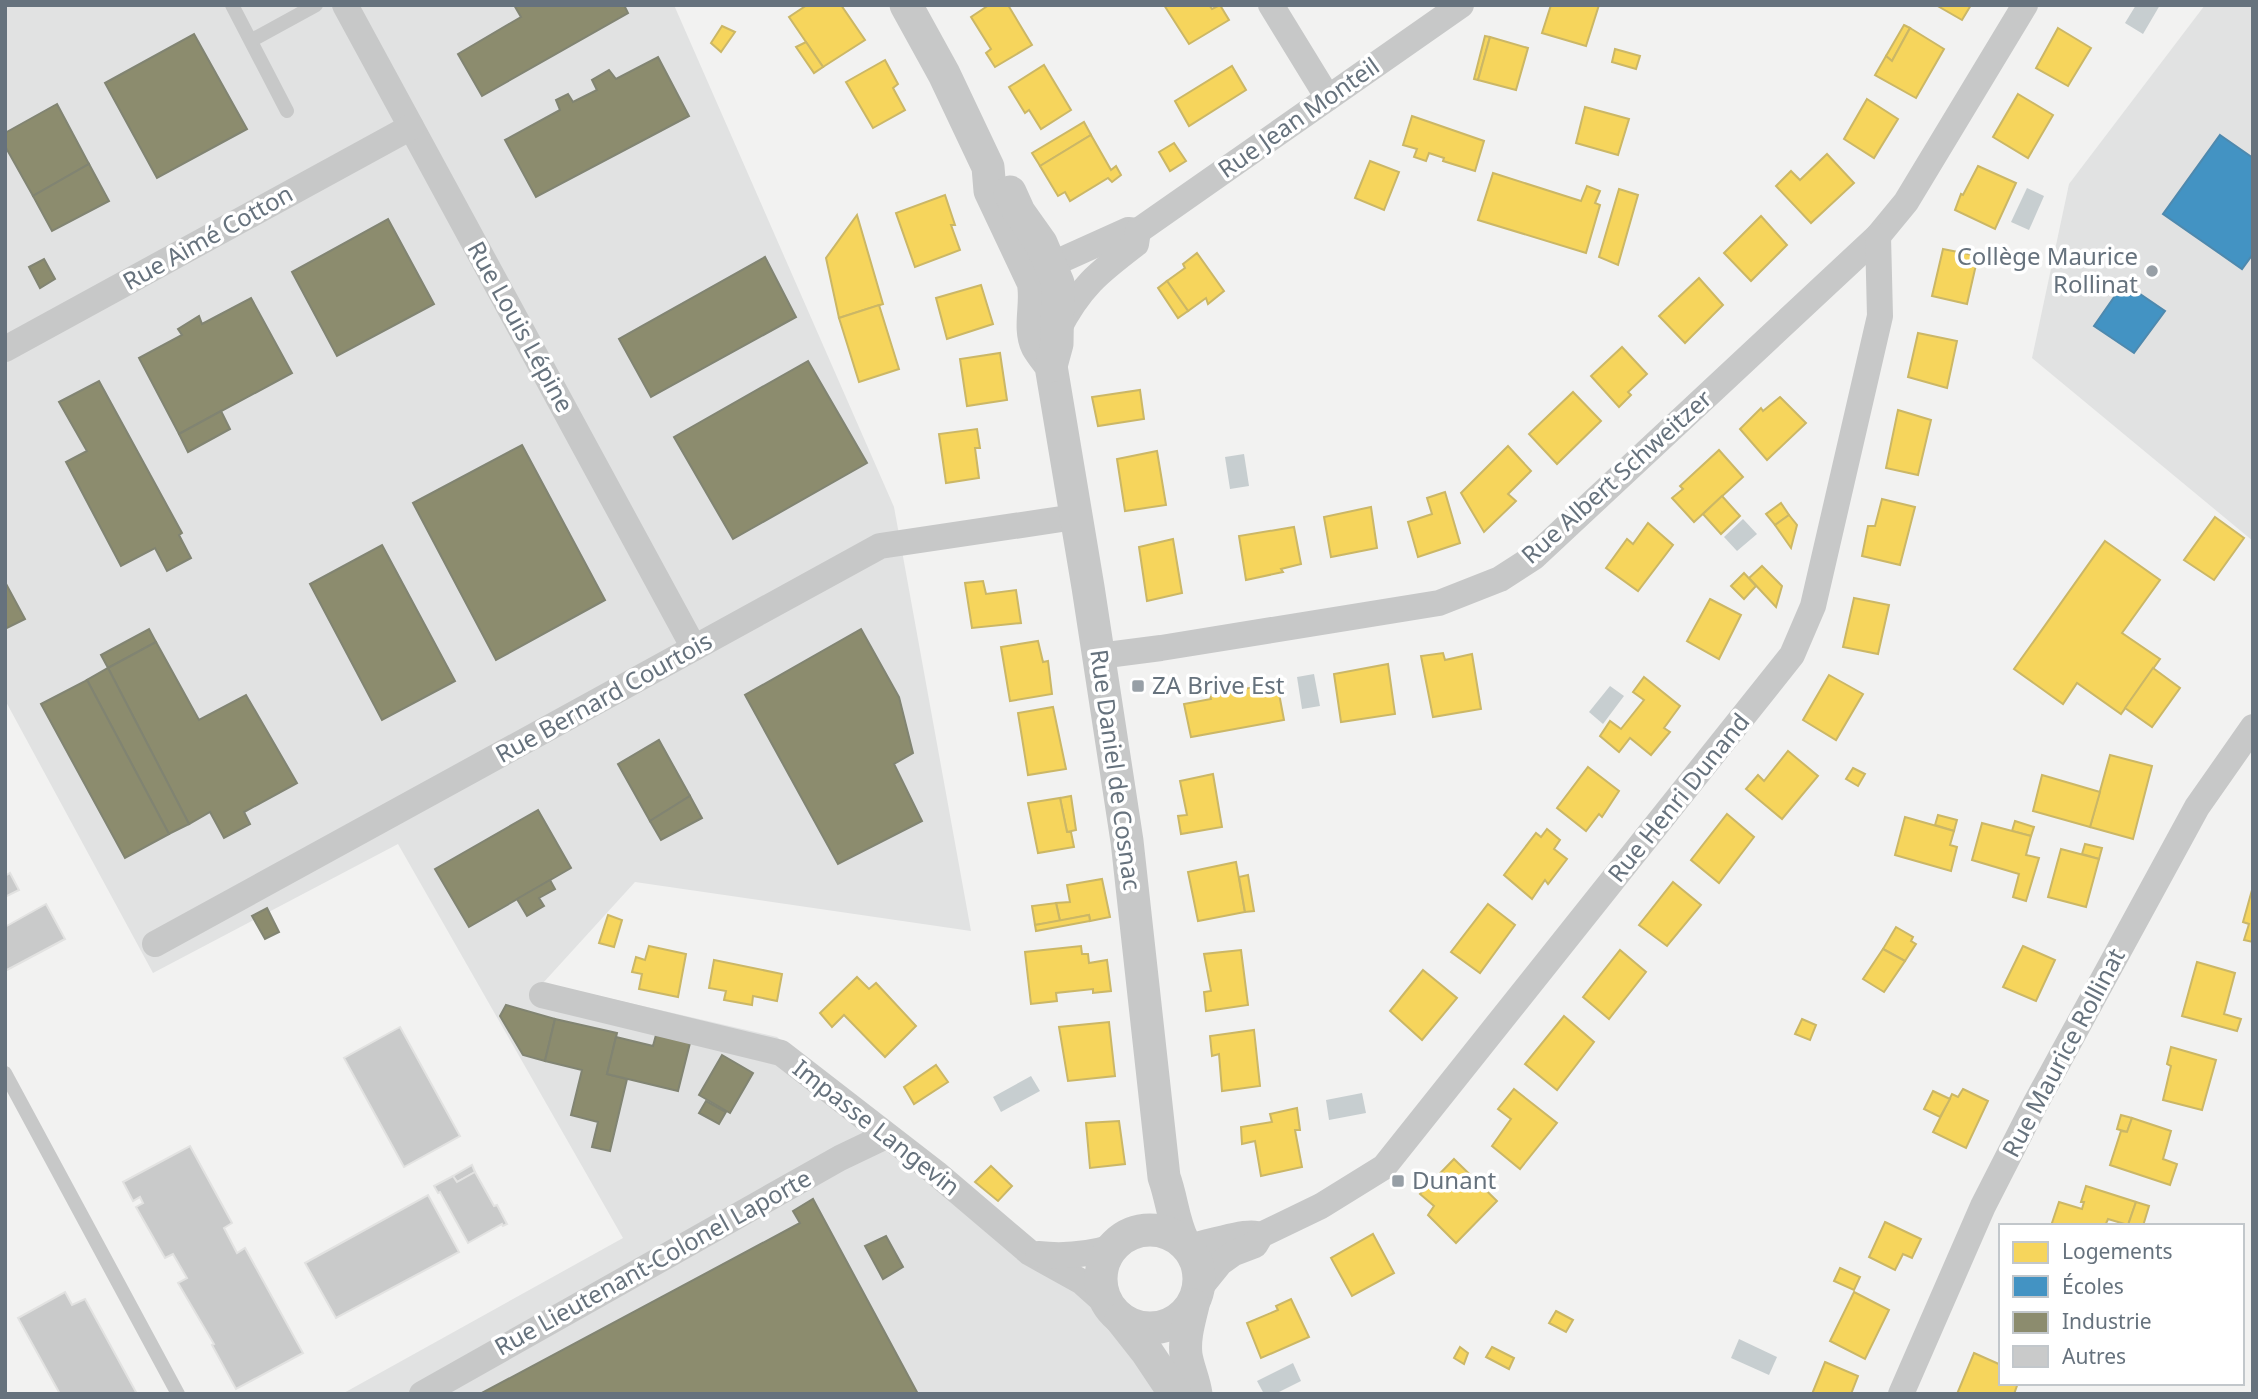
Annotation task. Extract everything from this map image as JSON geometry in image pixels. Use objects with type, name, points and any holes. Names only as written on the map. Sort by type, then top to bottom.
[{"type":"street","name":"Rue Louis Lépine","points":[[345,5],[695,648]]},
{"type":"street","name":"Rue Daniel de Cosnac","points":[[906,5],[944,74],[988,167],[1006,182],[1019,212],[1041,243],[1034,317],[1036,344],[1051,366],[1127,841],[1164,1177],[1176,1227],[1185,1244]]},
{"type":"street","points":[[1271,5],[1328,98]]},
{"type":"street","name":"Rue Jean Monteil","points":[[1040,270],[1128,230],[1138,231],[1461,5]]},
{"type":"street","name":"Rue Albert Schweitzer","points":[[1099,656],[1439,603],[1500,579],[1534,557],[1878,236],[1906,202],[2025,5]]},
{"type":"street","name":"Rue Aimé Cotton","points":[[5,349],[411,127]]},
{"type":"street","name":"Rue Jean Monteil","points":[[1057,332],[1070,306],[1084,287],[1136,244],[1138,231]]},
{"type":"street","name":"Rue Henri Dunand","points":[[1196,1297],[1220,1263],[1234,1253],[1255,1245],[1261,1235],[1321,1206],[1384,1167],[1792,656],[1813,606],[1880,316],[1878,236]]},
{"type":"street","name":"Rue Daniel de Cosnac","points":[[1040,270],[1058,283],[1058,344],[1051,366]]},
{"type":"street","name":"Rue Bernard Courtois","points":[[155,944],[880,546],[1075,517]]},
{"type":"street","name":"Rue Maurice Rollinat","points":[[1901,1394],[1983,1206],[2033,1108],[2197,807],[2253,727]]},
{"type":"street","name":"Impasse Langevin","points":[[542,995],[780,1053],[936,1173],[1030,1253],[1082,1282],[1115,1313]]},
{"type":"street","name":"Rue Lieutenant-Colonel Laporte","points":[[422,1394],[840,1158],[886,1136]]},
{"type":"street","points":[[1164,1177],[1149,1206],[1104,1262],[1101,1274],[1102,1291],[1115,1313],[1147,1352],[1175,1394]]},
{"type":"street","points":[[1030,1253],[1089,1255],[1142,1230],[1159,1230],[1185,1244],[1194,1255],[1199,1271],[1196,1297],[1186,1336],[1186,1358],[1196,1394]]},
{"type":"street","name":"Rue Henri Dunand","points":[[1185,1244],[1207,1244],[1247,1232],[1261,1235]]},
{"type":"street","points":[[1115,1313],[1137,1326],[1154,1329],[1167,1326],[1182,1317],[1196,1297]]},
{"type":"lane","points":[[233,5],[287,111]]},
{"type":"lane","points":[[252,40],[316,5]]},
{"type":"lane","points":[[5,1073],[178,1394]]},
{"type":"shaded area","points":[[5,5],[674,5],[894,507],[971,931],[635,882],[543,983],[777,1037],[1105,1311],[1169,1394],[342,1394],[623,1238],[398,844],[153,973],[5,700]]},
{"type":"shaded area","points":[[2136,5],[2160,5],[2143,34],[2125,23]]},
{"type":"shaded area","name":"Collège Maurice Rollinat","points":[[2205,5],[2253,5],[2253,541],[2032,358],[2069,184]]},
{"type":"shaded area","points":[[2027,188],[2044,196],[2029,230],[2011,222]]},
{"type":"shaded area","points":[[1244,454],[1249,486],[1230,489],[1225,457]]},
{"type":"shaded area","points":[[1743,519],[1757,534],[1737,551],[1724,537]]},
{"type":"shaded area","points":[[1314,674],[1320,706],[1302,709],[1297,677]]},
{"type":"shaded area","points":[[1610,686],[1624,696],[1603,724],[1589,712]]},
{"type":"shaded area","points":[[1031,1076],[1040,1091],[1001,1112],[993,1097]]},
{"type":"shaded area","points":[[1362,1093],[1366,1113],[1329,1120],[1326,1100]]},
{"type":"shaded area","points":[[1739,1339],[1777,1357],[1769,1375],[1731,1358]]},
{"type":"shaded area","points":[[1293,1363],[1301,1381],[1275,1394],[1264,1394],[1257,1381]]},
{"type":"building: Logements","points":[[807,5],[841,5],[865,40],[823,67],[789,17]]},
{"type":"building: Logements","points":[[989,5],[1008,5],[1032,45],[995,67],[986,53],[991,49],[971,17]]},
{"type":"building: Logements","points":[[1164,5],[1209,5],[1212,9],[1220,5],[1229,20],[1189,44]]},
{"type":"building: Logements","points":[[1551,5],[1599,5],[1586,46],[1542,33]]},
{"type":"building: Logements","points":[[1936,5],[1971,5],[1962,20]]},
{"type":"building: Logements","points":[[1904,25],[1910,28],[1892,61],[1886,56]]},
{"type":"building: Logements","points":[[722,26],[735,32],[721,52],[711,43]]},
{"type":"building: Logements","points":[[1910,28],[1944,49],[1916,98],[1875,75],[1886,56],[1892,61]]},
{"type":"building: Logements","points":[[2058,28],[2091,48],[2068,86],[2036,68]]},
{"type":"building: Logements","points":[[1485,36],[1490,37],[1478,80],[1474,79]]},
{"type":"building: Logements","points":[[1490,37],[1528,48],[1516,90],[1478,80]]},
{"type":"building: Logements","points":[[806,42],[823,67],[814,73],[796,47]]},
{"type":"building: Logements","points":[[1615,49],[1640,56],[1636,69],[1612,62]]},
{"type":"building: Logements","points":[[885,60],[898,84],[893,88],[905,110],[873,128],[846,82]]},
{"type":"building: Logements","points":[[1044,65],[1071,110],[1041,129],[1029,110],[1025,113],[1009,87]]},
{"type":"building: Logements","points":[[1232,66],[1246,90],[1189,126],[1175,101]]},
{"type":"building: Logements","points":[[2018,94],[2053,115],[2028,158],[1993,137]]},
{"type":"building: Logements","points":[[1867,99],[1898,119],[1874,158],[1844,139]]},
{"type":"building: Logements","points":[[1585,107],[1629,119],[1618,155],[1576,143]]},
{"type":"building: Logements","points":[[1412,116],[1484,141],[1475,171],[1443,161],[1444,158],[1429,153],[1426,161],[1414,157],[1417,149],[1403,145]]},
{"type":"building: Logements","points":[[1084,122],[1091,135],[1040,166],[1032,153]]},
{"type":"building: Logements","points":[[1091,135],[1111,170],[1116,166],[1121,175],[1112,182],[1108,178],[1070,201],[1065,192],[1058,196],[1040,166]]},
{"type":"building: Logements","points":[[1174,143],[1186,161],[1170,171],[1159,152]]},
{"type":"building: Logements","points":[[1827,154],[1854,183],[1811,223],[1776,186],[1791,171],[1800,180]]},
{"type":"building: Logements","points":[[1370,161],[1399,172],[1384,210],[1355,198]]},
{"type":"building: Logements","points":[[1978,166],[2016,183],[1995,229],[1955,210]]},
{"type":"building: Logements","points":[[1493,173],[1581,201],[1587,186],[1600,191],[1595,203],[1600,205],[1586,253],[1478,220]]},
{"type":"building: Logements","points":[[1619,189],[1638,195],[1618,265],[1599,257]]},
{"type":"building: Logements","points":[[945,195],[955,225],[951,225],[960,250],[915,267],[896,213]]},
{"type":"building: Logements","points":[[857,215],[883,304],[839,318],[826,258]]},
{"type":"building: Logements","points":[[1761,216],[1787,245],[1751,281],[1724,253]]},
{"type":"building: Logements","points":[[1943,249],[1978,256],[1967,304],[1932,296]]},
{"type":"building: Logements","points":[[1197,253],[1224,291],[1208,304],[1206,298],[1188,311],[1167,281],[1185,268],[1183,264]]},
{"type":"building: Logements","points":[[1699,278],[1723,305],[1685,343],[1659,316]]},
{"type":"building: Logements","points":[[1167,281],[1188,311],[1178,318],[1158,288]]},
{"type":"building: Logements","points":[[981,285],[993,324],[947,339],[936,298]]},
{"type":"building: Logements","points":[[879,305],[899,369],[859,382],[839,318]]},
{"type":"building: Logements","points":[[1918,333],[1957,341],[1947,388],[1908,377]]},
{"type":"building: Logements","points":[[1622,347],[1647,374],[1628,392],[1631,395],[1619,407],[1591,376]]},
{"type":"building: Logements","points":[[1000,353],[1007,400],[967,406],[960,359]]},
{"type":"building: Logements","points":[[1140,390],[1144,419],[1098,426],[1092,397]]},
{"type":"building: Logements","points":[[1573,392],[1601,421],[1557,464],[1529,434]]},
{"type":"building: Logements","points":[[1780,397],[1806,423],[1767,460],[1740,429],[1761,408],[1763,411]]},
{"type":"building: Logements","points":[[1898,410],[1931,420],[1918,475],[1886,468]]},
{"type":"building: Logements","points":[[977,429],[980,448],[975,448],[979,478],[946,483],[939,434]]},
{"type":"building: Logements","points":[[1508,446],[1531,471],[1508,494],[1516,501],[1484,532],[1461,493]]},
{"type":"building: Logements","points":[[1719,450],[1743,477],[1694,522],[1672,498],[1683,489],[1680,486]]},
{"type":"building: Logements","points":[[1157,451],[1166,505],[1125,511],[1117,459]]},
{"type":"building: Logements","points":[[1445,492],[1460,543],[1418,557],[1408,522],[1432,514],[1427,498]]},
{"type":"building: Logements","points":[[1722,496],[1740,516],[1721,534],[1703,514]]},
{"type":"building: Logements","points":[[1882,499],[1915,507],[1900,565],[1862,556],[1868,526],[1875,526]]},
{"type":"building: Logements","points":[[1781,503],[1789,515],[1775,525],[1766,514]]},
{"type":"building: Logements","points":[[1371,507],[1377,548],[1331,557],[1324,517]]},
{"type":"building: Logements","points":[[1789,515],[1797,525],[1791,548],[1775,525]]},
{"type":"building: Logements","points":[[2215,517],[2244,538],[2214,580],[2184,560]]},
{"type":"building: Logements","points":[[1648,523],[1673,545],[1638,591],[1606,568],[1627,539],[1633,544]]},
{"type":"building: Logements","points":[[1294,527],[1301,564],[1281,569],[1283,572],[1246,580],[1239,536]]},
{"type":"building: Logements","points":[[1173,539],[1182,593],[1147,601],[1139,547]]},
{"type":"building: Logements","points":[[2105,541],[2160,580],[2122,633],[2160,659],[2121,714],[2077,683],[2063,704],[2014,669]]},
{"type":"building: Logements","points":[[1762,566],[1782,586],[1776,607],[1749,578]]},
{"type":"building: Logements","points":[[1744,573],[1756,586],[1744,599],[1731,586]]},
{"type":"building: Logements","points":[[983,581],[986,594],[1016,590],[1021,623],[972,628],[965,583]]},
{"type":"building: Logements","points":[[1854,598],[1889,605],[1878,654],[1843,647]]},
{"type":"building: Logements","points":[[1710,599],[1741,615],[1719,659],[1687,641]]},
{"type":"building: Logements","points":[[1038,641],[1043,662],[1048,661],[1052,694],[1010,701],[1001,647]]},
{"type":"building: Logements","points":[[1443,653],[1445,660],[1472,654],[1481,709],[1433,717],[1421,656]]},
{"type":"building: Logements","points":[[1388,664],[1395,714],[1341,722],[1334,674]]},
{"type":"building: Logements","points":[[2153,668],[2180,688],[2152,727],[2125,708]]},
{"type":"building: Logements","points":[[1829,675],[1863,694],[1836,740],[1803,720]]},
{"type":"building: Logements","points":[[1644,677],[1680,706],[1664,728],[1670,732],[1651,755],[1630,738],[1619,752],[1600,736],[1610,721],[1621,729],[1644,700],[1633,692]]},
{"type":"building: Logements","points":[[1277,683],[1284,720],[1191,737],[1184,704],[1211,699],[1210,695]]},
{"type":"building: Logements","points":[[1053,707],[1066,769],[1028,775],[1018,713]]},
{"type":"building: Logements","points":[[1788,751],[1818,776],[1782,819],[1746,789],[1758,775],[1764,781]]},
{"type":"building: Logements","points":[[2110,755],[2152,766],[2133,839],[2090,827]]},
{"type":"building: Logements","points":[[1588,767],[1619,791],[1602,817],[1599,814],[1586,831],[1557,808]]},
{"type":"building: Logements","points":[[1853,768],[1865,774],[1858,786],[1846,779]]},
{"type":"building: Logements","points":[[1213,774],[1222,827],[1181,834],[1178,816],[1187,815],[1180,781]]},
{"type":"building: Logements","points":[[2042,775],[2100,792],[2090,827],[2033,811]]},
{"type":"building: Logements","points":[[1071,796],[1076,830],[1067,832],[1060,798]]},
{"type":"building: Logements","points":[[1060,798],[1067,832],[1071,832],[1074,847],[1038,853],[1028,803]]},
{"type":"building: Logements","points":[[1727,814],[1754,837],[1719,883],[1691,860]]},
{"type":"building: Logements","points":[[1938,815],[1957,820],[1954,831],[1935,825]]},
{"type":"building: Logements","points":[[1905,817],[1954,831],[1950,845],[1957,847],[1951,871],[1895,855]]},
{"type":"building: Logements","points":[[2015,821],[2034,827],[2031,836],[2012,831]]},
{"type":"building: Logements","points":[[1982,823],[2031,836],[2026,855],[2039,858],[2026,901],[2013,897],[2019,874],[1972,860]]},
{"type":"building: Logements","points":[[1547,829],[1560,840],[1554,849],[1567,859],[1548,884],[1545,880],[1532,899],[1504,875],[1536,833],[1541,837]]},
{"type":"building: Logements","points":[[2085,844],[2102,848],[2099,859],[2082,854]]},
{"type":"building: Logements","points":[[2061,849],[2099,859],[2086,907],[2048,897]]},
{"type":"building: Logements","points":[[1236,862],[1245,912],[1198,921],[1188,872]]},
{"type":"building: Logements","points":[[1248,875],[1254,911],[1245,912],[1239,877]]},
{"type":"building: Logements","points":[[1102,879],[1110,917],[1090,921],[1089,915],[1060,921],[1056,903],[1070,902],[1067,885]]},
{"type":"building: Logements","points":[[1673,882],[1701,905],[1667,946],[1639,925]]},
{"type":"building: Logements","points":[[2252,890],[2253,942],[2244,940],[2249,924],[2243,922]]},
{"type":"building: Logements","points":[[1056,903],[1060,921],[1035,925],[1032,906]]},
{"type":"building: Logements","points":[[1488,904],[1515,925],[1480,973],[1451,952]]},
{"type":"building: Logements","points":[[608,915],[622,920],[614,947],[599,943]]},
{"type":"building: Logements","points":[[1089,915],[1090,921],[1036,931],[1035,925]]},
{"type":"building: Logements","points":[[1896,927],[1913,937],[1911,941],[1916,944],[1905,961],[1883,949]]},
{"type":"building: Logements","points":[[649,946],[686,954],[678,997],[639,989],[642,974],[632,972],[636,957],[645,960]]},
{"type":"building: Logements","points":[[1081,946],[1082,954],[1088,954],[1089,963],[1107,960],[1111,991],[1093,993],[1093,989],[1056,993],[1057,1001],[1031,1004],[1025,952]]},
{"type":"building: Logements","points":[[2023,946],[2055,960],[2036,1001],[2003,987]]},
{"type":"building: Logements","points":[[1883,949],[1905,961],[1884,992],[1863,979]]},
{"type":"building: Logements","points":[[1241,950],[1248,1005],[1206,1011],[1204,992],[1211,991],[1204,954]]},
{"type":"building: Logements","points":[[1620,950],[1646,972],[1609,1019],[1583,997]]},
{"type":"building: Logements","points":[[714,960],[782,974],[777,1001],[753,996],[752,1005],[724,1000],[726,991],[709,988]]},
{"type":"building: Logements","points":[[2197,962],[2235,973],[2224,1014],[2241,1019],[2237,1031],[2182,1016]]},
{"type":"building: Logements","points":[[1423,970],[1457,998],[1422,1040],[1390,1011]]},
{"type":"building: Logements","points":[[857,977],[869,989],[876,983],[916,1026],[885,1057],[844,1015],[832,1027],[820,1013]]},
{"type":"building: Logements","points":[[1564,1016],[1594,1042],[1557,1090],[1525,1064]]},
{"type":"building: Logements","points":[[1802,1019],[1816,1025],[1810,1040],[1795,1034]]},
{"type":"building: Logements","points":[[1109,1022],[1115,1076],[1068,1081],[1059,1027]]},
{"type":"building: Logements","points":[[1254,1030],[1260,1086],[1222,1091],[1219,1054],[1212,1056],[1210,1036]]},
{"type":"building: Logements","points":[[2171,1047],[2216,1060],[2202,1110],[2163,1100],[2171,1066],[2167,1064]]},
{"type":"building: Logements","points":[[936,1065],[948,1082],[914,1104],[904,1087]]},
{"type":"building: Logements","points":[[1514,1089],[1557,1123],[1520,1169],[1492,1146],[1511,1119],[1498,1109]]},
{"type":"building: Logements","points":[[1963,1089],[1988,1101],[1966,1148],[1933,1132],[1952,1094],[1958,1097]]},
{"type":"building: Logements","points":[[1933,1091],[1950,1099],[1940,1117],[1924,1109]]},
{"type":"building: Logements","points":[[1297,1108],[1300,1130],[1295,1130],[1302,1167],[1261,1176],[1255,1141],[1242,1144],[1241,1127],[1272,1122],[1270,1114]]},
{"type":"building: Logements","points":[[2121,1115],[2132,1118],[2127,1132],[2117,1129]]},
{"type":"building: Logements","points":[[2132,1118],[2171,1131],[2163,1159],[2177,1164],[2170,1185],[2110,1165],[2121,1131],[2127,1132]]},
{"type":"building: Logements","points":[[1119,1121],[1125,1164],[1090,1168],[1086,1123]]},
{"type":"building: Logements","points":[[1454,1159],[1497,1201],[1456,1243],[1428,1215],[1434,1206],[1420,1194]]},
{"type":"building: Logements","points":[[991,1166],[1012,1186],[998,1201],[975,1182]]},
{"type":"building: Logements","points":[[2086,1186],[2136,1202],[2128,1224],[2108,1219],[2106,1224],[2052,1224],[2059,1202],[2082,1209],[2084,1202],[2081,1202]]},
{"type":"building: Logements","points":[[2136,1202],[2149,1206],[2144,1224],[2128,1224]]},
{"type":"building: Logements","points":[[1885,1222],[1921,1239],[1912,1258],[1903,1254],[1895,1270],[1869,1257]]},
{"type":"building: Logements","points":[[1373,1234],[1394,1273],[1352,1296],[1331,1258]]},
{"type":"building: Logements","points":[[1840,1268],[1860,1277],[1854,1290],[1834,1281]]},
{"type":"building: Logements","points":[[1854,1292],[1889,1310],[1865,1359],[1830,1341]]},
{"type":"building: Logements","points":[[1291,1299],[1309,1337],[1261,1358],[1247,1323],[1278,1310],[1276,1306]]},
{"type":"building: Logements","points":[[1556,1311],[1573,1320],[1566,1332],[1549,1323]]},
{"type":"building: Logements","points":[[1460,1347],[1468,1353],[1464,1364],[1454,1358]]},
{"type":"building: Logements","points":[[1492,1347],[1514,1358],[1509,1369],[1486,1357]]},
{"type":"building: Logements","points":[[1974,1353],[1999,1364],[1999,1385],[2017,1385],[2014,1394],[1957,1394]]},
{"type":"building: Logements","points":[[1825,1362],[1858,1376],[1851,1394],[1812,1394]]},
{"type":"building: Écoles","points":[[2220,135],[2253,158],[2253,254],[2242,269],[2163,214]]},
{"type":"building: Écoles","points":[[2124,283],[2165,311],[2134,353],[2094,326]]},
{"type":"building: Industrie","points":[[514,5],[624,5],[628,13],[482,96],[458,54],[521,17]]},
{"type":"building: Industrie","points":[[194,34],[247,129],[157,178],[105,83]]},
{"type":"building: Industrie","points":[[658,57],[689,116],[536,197],[505,140],[560,110],[556,100],[568,94],[573,102],[597,90],[592,80],[609,70],[616,79]]},
{"type":"building: Industrie","points":[[57,104],[89,164],[33,196],[5,146],[5,133]]},
{"type":"building: Industrie","points":[[89,164],[109,201],[52,231],[33,196]]},
{"type":"building: Industrie","points":[[388,219],[434,304],[337,356],[292,272]]},
{"type":"building: Industrie","points":[[765,257],[796,317],[651,397],[619,339]]},
{"type":"building: Industrie","points":[[44,259],[55,279],[40,288],[29,267]]},
{"type":"building: Industrie","points":[[251,298],[292,373],[179,434],[139,358],[182,335],[178,329],[199,316],[202,324]]},
{"type":"building: Industrie","points":[[808,361],[867,463],[733,539],[674,437]]},
{"type":"building: Industrie","points":[[99,381],[182,533],[179,535],[191,558],[167,571],[155,548],[121,566],[66,462],[87,451],[59,402]]},
{"type":"building: Industrie","points":[[221,411],[230,429],[188,452],[179,434]]},
{"type":"building: Industrie","points":[[522,445],[605,600],[496,660],[413,503]]},
{"type":"building: Industrie","points":[[382,545],[455,681],[382,720],[310,584]]},
{"type":"building: Industrie","points":[[5,582],[25,619],[5,629]]},
{"type":"building: Industrie","points":[[149,629],[156,642],[108,668],[101,655]]},
{"type":"building: Industrie","points":[[861,629],[899,697],[913,753],[894,764],[922,821],[838,864],[745,695]]},
{"type":"building: Industrie","points":[[156,642],[199,720],[246,695],[297,783],[244,812],[250,824],[224,838],[210,812],[189,824],[108,668]]},
{"type":"building: Industrie","points":[[108,668],[189,824],[169,834],[87,680]]},
{"type":"building: Industrie","points":[[87,680],[169,834],[125,858],[41,704]]},
{"type":"building: Industrie","points":[[659,740],[690,796],[650,821],[618,764]]},
{"type":"building: Industrie","points":[[690,796],[702,818],[661,840],[650,821]]},
{"type":"building: Industrie","points":[[538,810],[571,868],[469,927],[435,869]]},
{"type":"building: Industrie","points":[[550,880],[555,889],[539,898],[544,906],[527,916],[517,899]]},
{"type":"building: Industrie","points":[[267,908],[279,932],[265,939],[252,916]]},
{"type":"building: Industrie","points":[[506,1005],[555,1019],[545,1061],[523,1055],[500,1016]]},
{"type":"building: Industrie","points":[[555,1019],[617,1033],[607,1074],[627,1079],[610,1151],[592,1147],[598,1122],[571,1115],[582,1070],[545,1061]]},
{"type":"building: Industrie","points":[[656,1035],[690,1043],[678,1091],[607,1074],[616,1037],[653,1046]]},
{"type":"building: Industrie","points":[[722,1055],[753,1073],[730,1113],[699,1095]]},
{"type":"building: Industrie","points":[[706,1101],[726,1112],[719,1124],[699,1113]]},
{"type":"building: Industrie","points":[[813,1199],[918,1394],[480,1394],[800,1223],[793,1211]]},
{"type":"building: Industrie","points":[[886,1236],[903,1267],[883,1279],[865,1246]]},
{"type":"building: Autres","points":[[10,873],[19,890],[5,897],[5,876]]},
{"type":"building: Autres","points":[[46,904],[65,939],[5,971],[5,927]]},
{"type":"building: Autres","points":[[400,1027],[460,1136],[404,1167],[344,1058]]},
{"type":"building: Autres","points":[[190,1146],[232,1223],[224,1228],[237,1253],[245,1248],[303,1353],[236,1389],[212,1345],[214,1344],[178,1283],[187,1278],[173,1254],[165,1258],[136,1207],[143,1203],[140,1197],[133,1201],[123,1182]]},
{"type":"building: Autres","points":[[472,1165],[475,1172],[457,1182],[453,1176]]},
{"type":"building: Autres","points":[[475,1172],[507,1224],[502,1224],[468,1243],[434,1186],[453,1176],[457,1182]]},
{"type":"building: Autres","points":[[428,1195],[459,1252],[336,1318],[305,1263]]},
{"type":"building: Autres","points":[[65,1292],[72,1305],[85,1299],[137,1394],[60,1394],[18,1318]]},
{"type":"place","name":"Collège Maurice Rollinat","points":[[2152,271]]},
{"type":"place","name":"ZA Brive Est","points":[[1138,686]]},
{"type":"place","name":"Dunant","points":[[1398,1181]]}]
